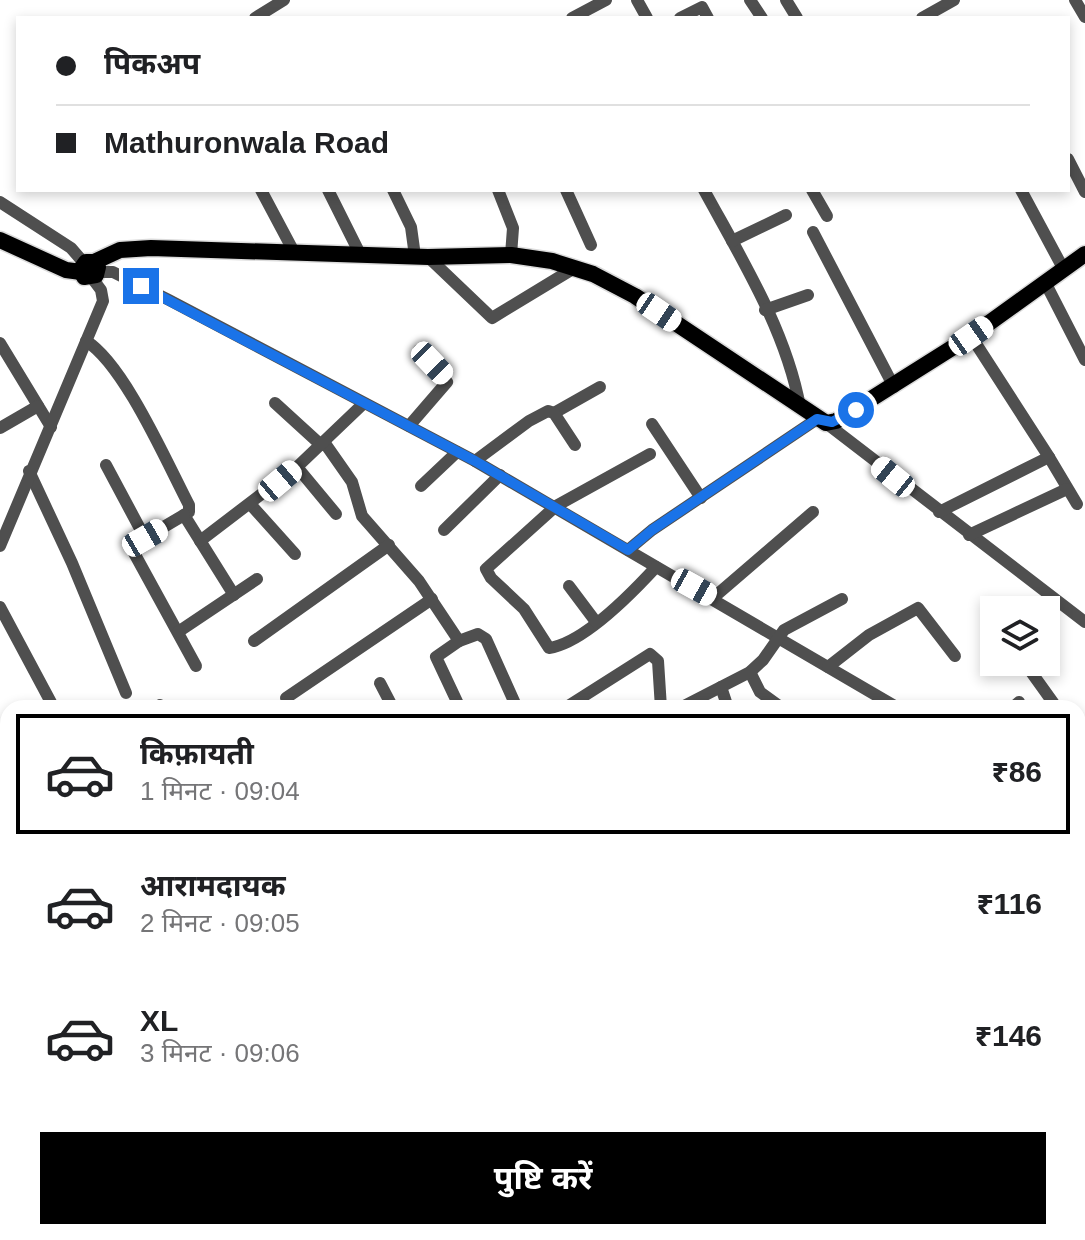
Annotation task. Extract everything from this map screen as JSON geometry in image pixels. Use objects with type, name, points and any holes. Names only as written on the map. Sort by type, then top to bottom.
[{"type":"main road","points":[[0,240],[66,270],[90,269],[120,250],[137,248],[422,256],[511,255],[576,267],[635,296],[821,421],[836,421],[894,387],[1085,254]]},
{"type":"street","points":[[257,16],[284,0]]},
{"type":"street","points":[[576,16],[606,0]]},
{"type":"street","points":[[926,16],[954,0]]},
{"type":"street","points":[[1075,0],[1085,17]]},
{"type":"street","points":[[685,16],[703,8]]},
{"type":"street","points":[[1070,163],[1085,192]]},
{"type":"street","points":[[262,192],[294,252]]},
{"type":"street","points":[[329,192],[360,254]]},
{"type":"street","points":[[394,192],[422,256],[492,318],[576,267]]},
{"type":"street","points":[[501,192],[513,228],[511,255]]},
{"type":"street","points":[[567,192],[591,245]]},
{"type":"street","points":[[705,192],[789,361],[800,407]]},
{"type":"street","points":[[813,192],[827,216]]},
{"type":"street","points":[[1022,192],[1064,270]]},
{"type":"street","points":[[0,202],[71,248],[90,269],[103,301],[0,546]]},
{"type":"street","points":[[732,241],[786,215]]},
{"type":"street","points":[[813,232],[894,387]]},
{"type":"street","points":[[90,269],[113,272],[475,461],[884,700]]},
{"type":"street","points":[[1045,282],[1085,360]]},
{"type":"street","points":[[765,310],[808,295]]},
{"type":"street","points":[[971,336],[1077,504]]},
{"type":"street","points":[[86,341],[100,351],[127,390],[189,505],[189,512],[145,538],[134,546],[133,551],[196,666]]},
{"type":"street","points":[[0,343],[51,427]]},
{"type":"street","points":[[409,426],[447,382],[419,350]]},
{"type":"street","points":[[475,461],[544,412],[554,413],[600,387]]},
{"type":"street","points":[[275,403],[323,444],[352,482],[362,516],[432,599],[459,641]]},
{"type":"street","points":[[200,541],[297,467],[363,404]]},
{"type":"street","points":[[0,428],[38,406]]},
{"type":"street","points":[[554,413],[575,445]]},
{"type":"street","points":[[628,550],[701,498],[821,421],[1085,622]]},
{"type":"street","points":[[652,424],[701,498]]},
{"type":"street","points":[[421,486],[457,452]]},
{"type":"street","points":[[650,454],[556,506],[486,571],[524,609],[549,648],[596,622],[635,590],[656,567]]},
{"type":"street","points":[[939,512],[1049,457]]},
{"type":"street","points":[[106,465],[145,538]]},
{"type":"street","points":[[297,467],[336,514]]},
{"type":"street","points":[[29,471],[72,563],[126,693]]},
{"type":"street","points":[[444,530],[500,475]]},
{"type":"street","points":[[969,535],[1067,489]]},
{"type":"street","points":[[251,505],[295,554]]},
{"type":"street","points":[[713,598],[813,512]]},
{"type":"street","points":[[184,515],[234,595]]},
{"type":"street","points":[[254,641],[389,545]]},
{"type":"street","points":[[178,632],[257,579]]},
{"type":"street","points":[[569,586],[596,622]]},
{"type":"street","points":[[286,698],[432,599]]},
{"type":"street","points":[[697,700],[750,672],[788,626],[842,599]]},
{"type":"street","points":[[0,607],[50,700]]},
{"type":"street","points":[[828,667],[869,635],[918,608],[923,609],[955,656]]},
{"type":"street","points":[[456,700],[436,657],[459,641],[478,634],[484,636],[513,700]]},
{"type":"street","points":[[578,700],[650,654],[658,661],[660,700]]},
{"type":"street","points":[[750,672],[760,692],[771,700]]},
{"type":"street","points":[[1034,676],[1051,700]]},
{"type":"street","points":[[380,683],[389,700]]},
{"type":"street","points":[[721,687],[725,700]]},
{"type":"route","points":[[141,286],[475,461],[628,550],[652,530],[817,419],[832,422],[856,410]]}]
